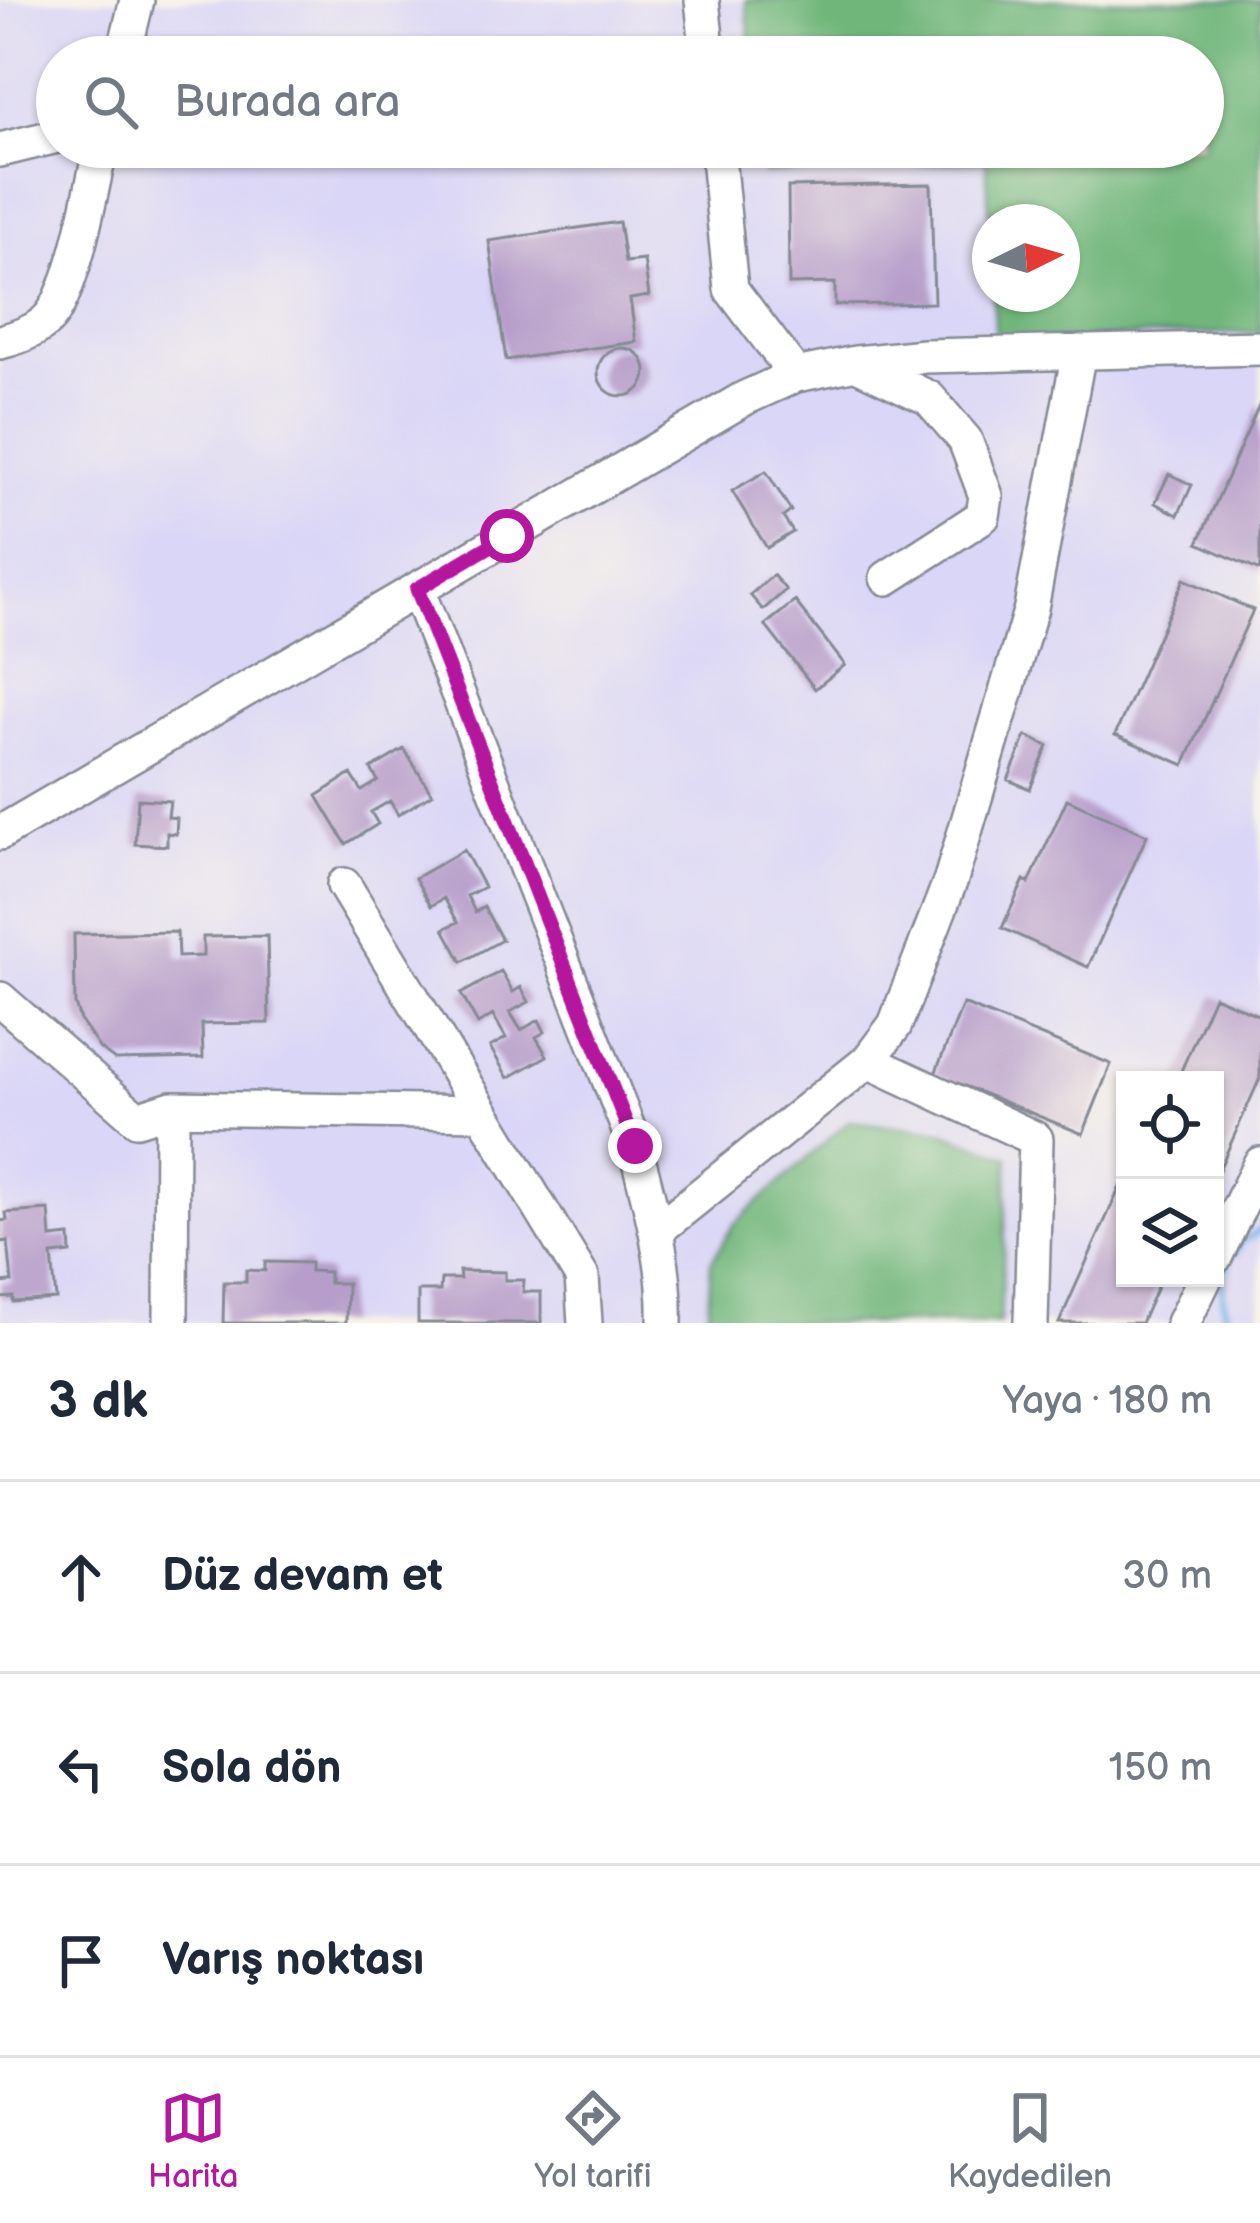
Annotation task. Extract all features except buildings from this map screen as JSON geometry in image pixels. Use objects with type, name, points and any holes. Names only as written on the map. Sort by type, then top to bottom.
[{"type":"street","points":[[128,36],[137,0]]},
{"type":"street","points":[[702,0],[706,36]]},
{"type":"street","points":[[0,150],[36,141]]},
{"type":"street","points":[[0,342],[47,320],[66,291],[96,168]]},
{"type":"street","points":[[719,168],[731,289],[796,375]]},
{"type":"street","points":[[0,833],[745,398],[796,375],[924,356],[1260,348]]},
{"type":"street","points":[[656,1231],[868,1061],[895,1025],[951,879],[1031,608],[1079,352]]},
{"type":"street","points":[[856,363],[929,398],[965,440],[986,496],[983,515],[887,578]]},
{"type":"street","points":[[417,589],[635,1146],[656,1231],[666,1292],[665,1323]]},
{"type":"street","points":[[344,885],[582,1277],[585,1323]]},
{"type":"street","points":[[0,999],[137,1119],[172,1108],[482,1113]]},
{"type":"street","points":[[868,1061],[1036,1139],[1031,1323]]},
{"type":"street","points":[[171,1323],[172,1108]]},
{"type":"street","points":[[1224,1238],[1260,1164]]},
{"type":"street","points":[[1183,1323],[1201,1287]]},
{"type":"shaded area","points":[[0,0],[1260,0],[1260,1323],[0,1323]]},
{"type":"green space","points":[[746,0],[1260,0],[1260,332],[996,341],[994,312],[1080,312],[1080,204],[989,204],[986,168],[1224,168],[1224,36],[750,36]]},
{"type":"green space","points":[[763,168],[859,168],[764,174]]},
{"type":"green space","points":[[849,1121],[939,1131],[1009,1157],[1000,1323],[707,1323],[711,1262],[734,1224]]},
{"type":"waterway","points":[[1235,1253],[1242,1241],[1260,1231]]},
{"type":"waterway","points":[[1226,1323],[1221,1274],[1227,1266]]},
{"type":"route","points":[[507,536],[417,589],[635,1146]]}]
